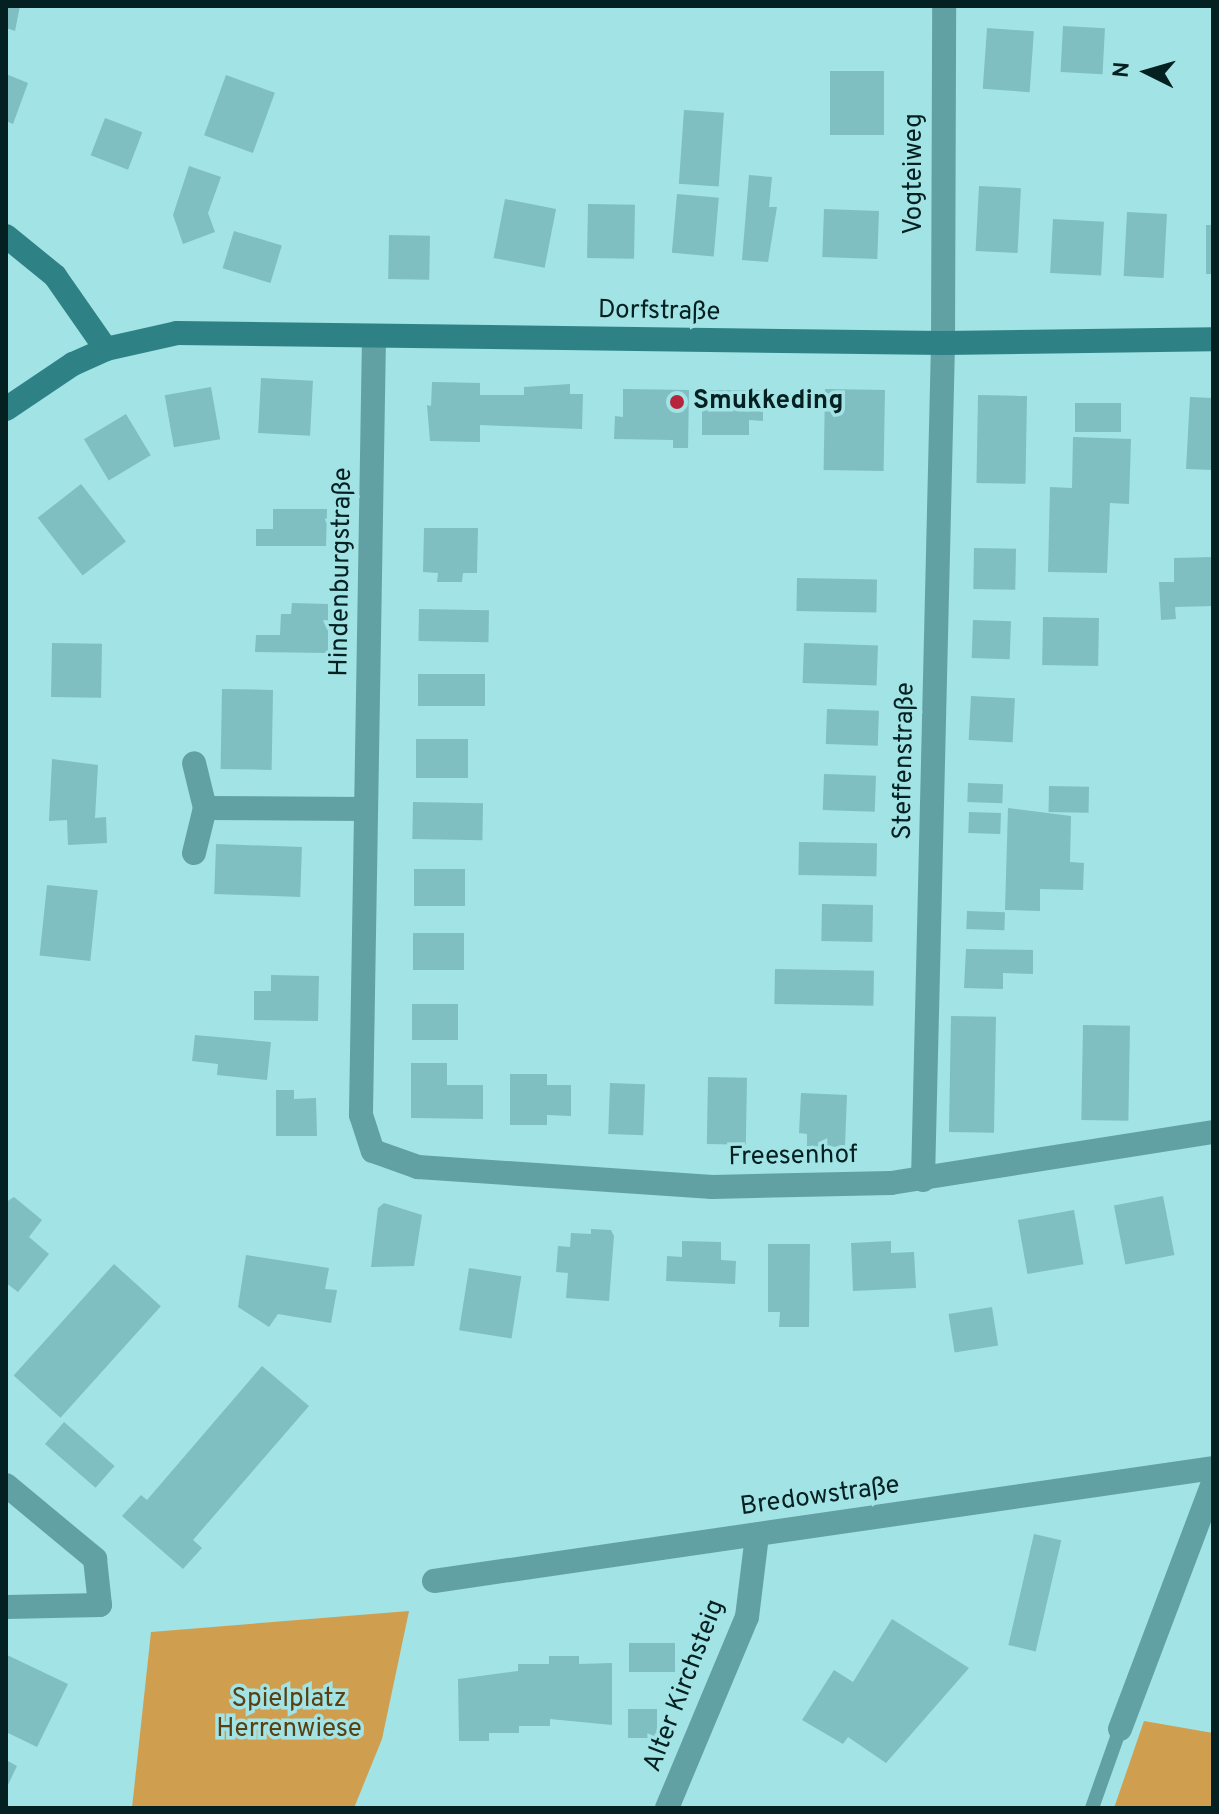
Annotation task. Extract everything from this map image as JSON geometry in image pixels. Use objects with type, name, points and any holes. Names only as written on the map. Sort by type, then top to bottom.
[{"type":"main road","points":[[6,236],[55,276],[106,349]]},
{"type":"main road","name":"Dorfstraße","points":[[6,409],[73,364],[106,349],[177,333],[943,343],[1213,339]]},
{"type":"street","name":"Vogteiweg","points":[[943,343],[944,6]]},
{"type":"street","name":"Hindenburgstraße","points":[[373,1151],[361,1115],[374,337]]},
{"type":"street","name":"Steffenstraße","points":[[923,1180],[943,343]]},
{"type":"street","points":[[194,763],[205,808],[194,853]]},
{"type":"street","points":[[205,808],[366,809]]},
{"type":"street","name":"Freesenhof","points":[[373,1151],[418,1167],[712,1187],[923,1180],[1213,1132]]},
{"type":"street","name":"Bredowstraße","points":[[434,1581],[1213,1468]]},
{"type":"street","points":[[1120,1729],[1213,1483]]},
{"type":"street","points":[[6,1485],[95,1559],[100,1605],[6,1607]]},
{"type":"street","name":"Alter Kirchsteig","points":[[667,1808],[747,1617],[757,1535]]},
{"type":"lane","points":[[1092,1808],[1120,1729]]},
{"type":"green space","name":"Spielplatz Herrenwiese","points":[[409,1611],[382,1739],[354,1808],[132,1808],[151,1632]]},
{"type":"green space","points":[[1144,1721],[1213,1733],[1213,1808],[1114,1808]]},
{"type":"building","points":[[6,6],[20,6],[15,31],[6,28]]},
{"type":"building","points":[[1063,26],[1105,28],[1103,74],[1061,72]]},
{"type":"building","points":[[987,28],[1034,31],[1030,92],[983,89]]},
{"type":"building","points":[[830,71],[884,71],[884,135],[830,135]]},
{"type":"building","points":[[6,74],[28,83],[13,124],[6,121]]},
{"type":"building","points":[[226,75],[275,93],[253,153],[204,135]]},
{"type":"building","points":[[684,110],[724,113],[719,187],[679,184]]},
{"type":"building","points":[[105,118],[142,132],[128,170],[91,155]]},
{"type":"building","points":[[189,166],[221,177],[208,213],[215,232],[183,244],[173,215]]},
{"type":"building","points":[[749,175],[772,177],[769,207],[777,207],[768,262],[742,260]]},
{"type":"building","points":[[979,186],[1021,188],[1018,253],[976,251]]},
{"type":"building","points":[[677,194],[719,198],[714,256],[672,253]]},
{"type":"building","points":[[505,199],[556,209],[545,268],[494,258]]},
{"type":"building","points":[[588,204],[635,205],[634,259],[587,258]]},
{"type":"building","points":[[824,209],[879,211],[877,259],[822,257]]},
{"type":"building","points":[[1127,212],[1167,214],[1164,278],[1124,276]]},
{"type":"building","points":[[1053,219],[1104,222],[1101,276],[1050,273]]},
{"type":"building","points":[[1206,225],[1213,225],[1213,274],[1206,274]]},
{"type":"building","points":[[234,231],[282,246],[270,283],[223,268]]},
{"type":"building","points":[[389,235],[430,236],[429,280],[388,279]]},
{"type":"building","points":[[261,378],[313,381],[310,436],[258,433]]},
{"type":"building","points":[[432,382],[480,383],[480,395],[524,395],[524,387],[570,384],[570,394],[583,394],[582,429],[480,425],[480,442],[430,441],[427,405],[431,406]]},
{"type":"building","points":[[211,387],[220,439],[174,447],[165,395]]},
{"type":"building","points":[[623,389],[689,390],[688,448],[673,448],[673,440],[614,439],[615,416],[623,417]]},
{"type":"building","points":[[825,389],[885,390],[884,471],[824,470]]},
{"type":"building","points":[[702,390],[763,390],[763,421],[749,420],[749,435],[702,435]]},
{"type":"building","points":[[978,395],[1027,396],[1025,484],[976,483]]},
{"type":"building","points":[[1190,397],[1213,398],[1213,470],[1186,469]]},
{"type":"building","points":[[1075,403],[1121,403],[1121,432],[1075,432]]},
{"type":"building","points":[[126,414],[151,455],[109,480],[84,439]]},
{"type":"building","points":[[1073,437],[1131,439],[1129,504],[1110,503],[1107,573],[1048,572],[1050,487],[1072,488]]},
{"type":"building","points":[[81,484],[126,542],[83,575],[38,518]]},
{"type":"building","points":[[273,509],[327,509],[326,546],[256,546],[256,529],[273,529]]},
{"type":"building","points":[[424,528],[478,528],[477,573],[463,573],[462,582],[437,582],[438,573],[423,572]]},
{"type":"building","points":[[974,548],[1016,549],[1015,590],[973,589]]},
{"type":"building","points":[[1213,557],[1213,606],[1175,607],[1176,619],[1161,620],[1159,582],[1174,582],[1174,558]]},
{"type":"building","points":[[797,578],[877,579],[876,612],[796,611]]},
{"type":"building","points":[[292,603],[328,604],[328,653],[255,652],[256,635],[280,635],[281,614],[291,614]]},
{"type":"building","points":[[419,609],[489,610],[488,642],[418,641]]},
{"type":"building","points":[[1043,617],[1099,618],[1098,666],[1042,665]]},
{"type":"building","points":[[973,620],[1011,621],[1010,659],[972,658]]},
{"type":"building","points":[[52,643],[102,644],[101,698],[51,697]]},
{"type":"building","points":[[804,643],[878,646],[877,686],[803,683]]},
{"type":"building","points":[[418,674],[485,674],[485,706],[418,706]]},
{"type":"building","points":[[222,689],[273,690],[272,770],[221,769]]},
{"type":"building","points":[[971,696],[1015,698],[1013,742],[969,740]]},
{"type":"building","points":[[827,709],[879,711],[878,746],[826,744]]},
{"type":"building","points":[[416,739],[468,739],[468,778],[416,778]]},
{"type":"building","points":[[52,759],[98,765],[95,818],[106,817],[107,843],[68,845],[67,820],[49,821]]},
{"type":"building","points":[[824,774],[876,776],[875,812],[823,810]]},
{"type":"building","points":[[968,783],[1003,784],[1002,803],[967,802]]},
{"type":"building","points":[[1049,786],[1089,787],[1089,813],[1049,812]]},
{"type":"building","points":[[413,802],[483,803],[482,840],[412,839]]},
{"type":"building","points":[[1008,808],[1071,816],[1070,862],[1084,863],[1083,890],[1040,889],[1040,911],[1005,910]]},
{"type":"building","points":[[969,812],[1001,813],[1000,834],[968,833]]},
{"type":"building","points":[[799,842],[877,843],[876,876],[798,875]]},
{"type":"building","points":[[216,844],[302,847],[300,897],[214,894]]},
{"type":"building","points":[[414,869],[465,869],[465,906],[414,906]]},
{"type":"building","points":[[47,885],[98,890],[90,961],[40,956]]},
{"type":"building","points":[[822,904],[873,905],[872,942],[821,941]]},
{"type":"building","points":[[967,911],[1005,912],[1004,930],[966,929]]},
{"type":"building","points":[[413,933],[464,933],[464,970],[413,970]]},
{"type":"building","points":[[966,949],[1033,950],[1033,974],[1003,973],[1003,989],[964,988]]},
{"type":"building","points":[[775,969],[874,971],[873,1006],[774,1004]]},
{"type":"building","points":[[271,975],[319,976],[318,1021],[254,1020],[254,991],[271,991]]},
{"type":"building","points":[[412,1004],[458,1004],[458,1040],[412,1040]]},
{"type":"building","points":[[951,1016],[996,1017],[994,1133],[949,1132]]},
{"type":"building","points":[[1083,1025],[1130,1026],[1128,1121],[1081,1120]]},
{"type":"building","points":[[195,1035],[271,1042],[267,1080],[217,1075],[218,1064],[192,1061]]},
{"type":"building","points":[[411,1063],[447,1063],[447,1085],[483,1085],[483,1119],[411,1118]]},
{"type":"building","points":[[510,1074],[547,1074],[547,1085],[571,1085],[571,1116],[547,1115],[547,1125],[510,1125]]},
{"type":"building","points":[[708,1077],[747,1078],[746,1145],[707,1144]]},
{"type":"building","points":[[610,1083],[645,1084],[643,1135],[608,1134]]},
{"type":"building","points":[[276,1090],[294,1090],[294,1099],[316,1098],[317,1136],[276,1136]]},
{"type":"building","points":[[801,1093],[847,1095],[845,1147],[807,1146],[807,1134],[799,1133]]},
{"type":"building","points":[[1163,1196],[1174,1255],[1125,1264],[1114,1206]]},
{"type":"building","points":[[14,1197],[42,1220],[29,1237],[49,1254],[18,1292],[6,1283],[6,1202]]},
{"type":"building","points":[[384,1203],[422,1215],[414,1266],[371,1267],[378,1208]]},
{"type":"building","points":[[1074,1210],[1084,1264],[1027,1274],[1018,1220]]},
{"type":"building","points":[[591,1229],[611,1230],[614,1236],[609,1301],[566,1298],[568,1273],[556,1272],[558,1246],[570,1247],[571,1233],[591,1234]]},
{"type":"building","points":[[682,1241],[721,1242],[721,1260],[736,1261],[735,1284],[666,1281],[667,1256],[682,1257]]},
{"type":"building","points":[[891,1241],[891,1253],[914,1252],[916,1288],[853,1291],[851,1243]]},
{"type":"building","points":[[768,1244],[810,1244],[809,1327],[779,1327],[780,1312],[768,1312]]},
{"type":"building","points":[[246,1255],[329,1268],[325,1289],[337,1290],[331,1323],[278,1314],[269,1327],[238,1307]]},
{"type":"building","points":[[114,1264],[161,1306],[60,1418],[14,1375]]},
{"type":"building","points":[[469,1268],[521,1276],[511,1339],[459,1330]]},
{"type":"building","points":[[992,1307],[998,1346],[955,1352],[949,1314]]},
{"type":"building","points":[[262,1366],[309,1406],[193,1540],[202,1548],[183,1569],[122,1516],[141,1495],[147,1500]]},
{"type":"building","points":[[64,1422],[115,1466],[96,1488],[45,1444]]},
{"type":"building","points":[[1034,1534],[1061,1540],[1036,1651],[1008,1645]]},
{"type":"building","points":[[892,1619],[969,1668],[886,1763],[848,1737],[843,1744],[802,1720],[834,1670],[853,1682]]},
{"type":"building","points":[[629,1643],[675,1643],[675,1672],[629,1672]]},
{"type":"building","points":[[7,1655],[68,1684],[37,1747],[6,1732]]},
{"type":"building","points":[[549,1656],[579,1656],[579,1664],[612,1663],[612,1725],[550,1719],[550,1726],[519,1726],[519,1733],[489,1733],[489,1741],[459,1741],[458,1679],[518,1671],[518,1664],[549,1664]]},
{"type":"building","points":[[628,1709],[657,1709],[657,1738],[628,1738]]},
{"type":"building","points":[[6,1760],[17,1766],[6,1789]]},
{"type":"place","name":"Smukkeding","points":[[677,402]]}]
